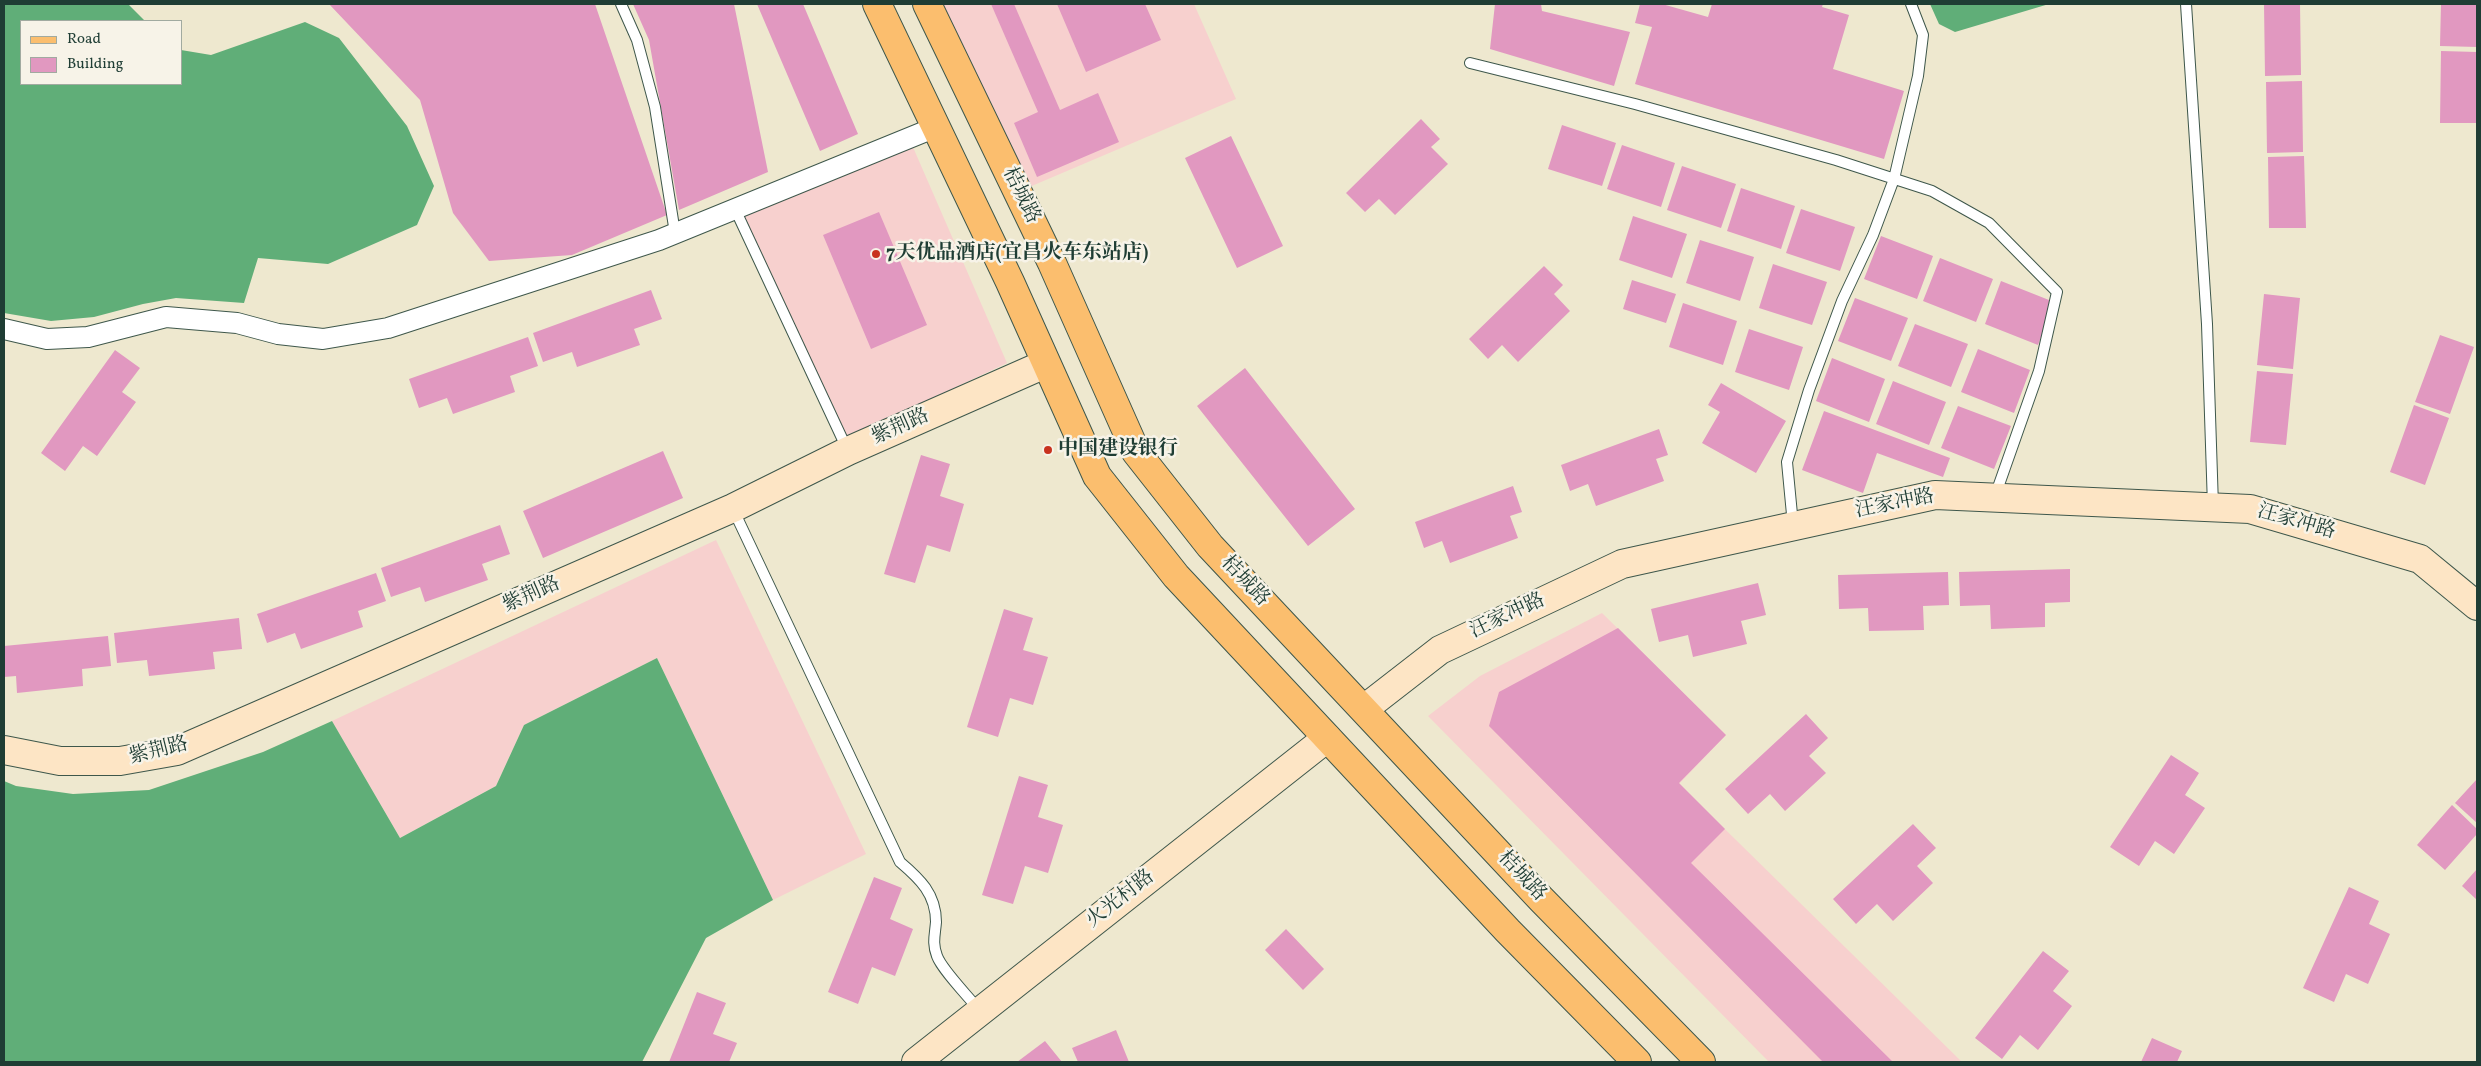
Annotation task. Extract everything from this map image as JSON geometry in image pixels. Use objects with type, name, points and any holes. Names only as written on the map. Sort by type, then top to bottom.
[{"type":"main road","points":[[877,4],[1010,282],[1045,364],[1097,476],[1176,576],[1508,930],[1637,1062]]},
{"type":"main road","name":"桔城路","points":[[927,4],[1052,263],[1136,452],[1210,546],[1541,899],[1701,1062]]},
{"type":"street","points":[[4,329],[47,339],[88,337],[166,317],[237,323],[278,334],[323,339],[388,328],[452,309],[675,233],[936,127]]},
{"type":"street","name":"紫荆路","points":[[4,750],[60,761],[120,761],[177,751],[733,508],[848,451],[1045,364]]},
{"type":"street","name":"汪家冲路","points":[[1364,709],[1440,650],[1622,564],[1935,494],[2250,509],[2420,559],[2477,606]]},
{"type":"street","name":"火光村路","points":[[916,1062],[1327,738]]},
{"type":"lane","points":[[621,4],[638,40],[655,107],[675,233]]},
{"type":"lane","points":[[1794,526],[1787,462],[1809,390],[1842,301],[1873,235],[1894,179],[1918,76],[1923,35],[1911,4]]},
{"type":"lane","points":[[2186,4],[2207,324],[2213,507]]},
{"type":"lane","points":[[1470,63],[1635,104],[1836,160],[1932,191],[1989,223],[2057,292],[2039,371],[1995,497]]},
{"type":"lane","points":[[735,209],[848,451]]},
{"type":"lane","points":[[733,508],[900,862],[926,886],[934,903],[936,922],[933,941],[937,958],[980,1011]]},
{"type":"shaded area","points":[[939,4],[1194,4],[1236,99],[1027,188]]},
{"type":"shaded area","points":[[909,138],[1007,363],[848,438],[735,209]]},
{"type":"shaded area","points":[[716,540],[866,854],[773,900],[657,658],[524,725],[496,786],[400,838],[332,721]]},
{"type":"shaded area","points":[[1602,613],[1726,735],[1679,784],[1962,1062],[1769,1062],[1428,716],[1480,676]]},
{"type":"green space","points":[[4,4],[128,4],[144,20],[20,20],[20,85],[182,85],[182,50],[211,55],[305,22],[339,38],[407,126],[434,186],[417,225],[328,264],[258,258],[244,303],[176,298],[143,304],[94,317],[51,321],[4,313]]},
{"type":"green space","points":[[1930,4],[2049,4],[1955,32],[1939,24]]},
{"type":"green space","points":[[657,658],[773,900],[706,938],[642,1062],[4,1062],[4,781],[16,786],[73,794],[149,790],[263,752],[332,721],[400,838],[496,786],[524,725]]},
{"type":"building","points":[[329,4],[595,4],[667,215],[572,255],[489,261],[453,213],[420,100]]},
{"type":"building","points":[[633,4],[734,4],[768,172],[679,210],[649,40]]},
{"type":"building","points":[[757,4],[803,4],[858,134],[820,151]]},
{"type":"building","points":[[991,4],[1014,4],[1060,110],[1098,93],[1119,142],[1037,177],[1014,123],[1038,112]]},
{"type":"building","points":[[1057,4],[1145,4],[1161,40],[1086,72]]},
{"type":"building","points":[[1495,4],[1541,4],[1542,11],[1630,32],[1614,86],[1490,49]]},
{"type":"building","points":[[1640,4],[1662,4],[1708,17],[1712,4],[1823,4],[1822,7],[1849,15],[1833,69],[1904,91],[1884,159],[1635,84],[1652,27],[1635,23]]},
{"type":"building","points":[[2264,4],[2300,4],[2301,75],[2265,76]]},
{"type":"building","points":[[2441,4],[2477,4],[2477,47],[2440,46]]},
{"type":"building","points":[[2441,51],[2477,52],[2476,123],[2440,123]]},
{"type":"building","points":[[2302,81],[2303,152],[2267,153],[2266,82]]},
{"type":"building","points":[[1421,119],[1440,139],[1431,147],[1448,164],[1395,215],[1379,199],[1365,212],[1346,193]]},
{"type":"building","points":[[1562,125],[1616,143],[1602,186],[1548,169]]},
{"type":"building","points":[[1231,136],[1283,246],[1237,268],[1185,158]]},
{"type":"building","points":[[1622,145],[1675,163],[1661,207],[1607,189]]},
{"type":"building","points":[[2304,156],[2306,228],[2269,228],[2268,157]]},
{"type":"building","points":[[1682,166],[1736,184],[1721,228],[1667,210]]},
{"type":"building","points":[[1741,188],[1795,206],[1781,249],[1727,231]]},
{"type":"building","points":[[1801,209],[1855,227],[1840,271],[1786,253]]},
{"type":"building","points":[[879,212],[927,325],[871,349],[823,235]]},
{"type":"building","points":[[1633,216],[1687,234],[1672,278],[1619,260]]},
{"type":"building","points":[[1881,236],[1933,256],[1917,299],[1864,279]]},
{"type":"building","points":[[1700,240],[1754,257],[1740,301],[1686,283]]},
{"type":"building","points":[[1940,258],[1993,279],[1976,322],[1923,301]]},
{"type":"building","points":[[1773,264],[1827,282],[1812,325],[1759,308]]},
{"type":"building","points":[[1544,266],[1563,285],[1554,294],[1570,311],[1518,362],[1502,345],[1488,359],[1469,339]]},
{"type":"building","points":[[1632,280],[1676,294],[1666,323],[1623,309]]},
{"type":"building","points":[[2001,281],[2054,302],[2038,345],[1985,324]]},
{"type":"building","points":[[651,290],[662,319],[634,329],[640,345],[577,367],[572,352],[543,362],[533,333]]},
{"type":"building","points":[[2264,294],[2300,298],[2293,369],[2257,365]]},
{"type":"building","points":[[1855,298],[1908,318],[1891,361],[1838,341]]},
{"type":"building","points":[[1683,303],[1737,321],[1723,365],[1669,347]]},
{"type":"building","points":[[1915,324],[1968,344],[1951,387],[1898,366]]},
{"type":"building","points":[[1749,329],[1803,347],[1789,390],[1735,372]]},
{"type":"building","points":[[2440,335],[2474,347],[2450,414],[2415,402]]},
{"type":"building","points":[[528,337],[538,366],[510,376],[515,392],[453,414],[447,398],[419,408],[409,379]]},
{"type":"building","points":[[1978,349],[2030,370],[2014,413],[1961,392]]},
{"type":"building","points":[[115,350],[140,368],[122,392],[136,402],[97,456],[83,446],[65,471],[41,453]]},
{"type":"building","points":[[1832,358],[1885,379],[1869,422],[1816,401]]},
{"type":"building","points":[[1245,368],[1355,509],[1308,546],[1197,406]]},
{"type":"building","points":[[2257,371],[2293,374],[2286,445],[2250,442]]},
{"type":"building","points":[[1893,381],[1946,402],[1929,445],[1876,424]]},
{"type":"building","points":[[1721,383],[1786,421],[1756,473],[1702,443],[1720,412],[1708,405]]},
{"type":"building","points":[[2414,405],[2449,418],[2425,485],[2390,472]]},
{"type":"building","points":[[1958,406],[2011,426],[1994,469],[1941,448]]},
{"type":"building","points":[[1824,411],[1950,458],[1943,477],[1877,453],[1863,493],[1802,470]]},
{"type":"building","points":[[1659,429],[1668,455],[1656,459],[1664,481],[1596,506],[1588,484],[1570,491],[1561,465]]},
{"type":"building","points":[[663,451],[683,498],[543,558],[523,511]]},
{"type":"building","points":[[921,455],[950,464],[940,496],[964,504],[950,552],[927,545],[915,583],[884,574]]},
{"type":"building","points":[[1513,486],[1522,512],[1510,516],[1518,538],[1450,563],[1442,541],[1424,548],[1415,522]]},
{"type":"building","points":[[500,525],[510,554],[482,564],[488,580],[425,602],[420,587],[391,597],[381,568]]},
{"type":"building","points":[[2070,569],[2070,602],[2045,603],[2045,627],[1991,629],[1990,605],[1960,606],[1959,572]]},
{"type":"building","points":[[1948,572],[1949,605],[1923,606],[1924,630],[1869,631],[1868,608],[1839,609],[1838,575]]},
{"type":"building","points":[[376,573],[386,601],[358,611],[363,627],[301,649],[295,633],[267,643],[257,614]]},
{"type":"building","points":[[1758,583],[1766,615],[1741,621],[1747,644],[1693,657],[1688,635],[1659,642],[1651,609]]},
{"type":"building","points":[[1004,609],[1033,618],[1023,650],[1048,657],[1033,705],[1010,698],[998,737],[967,727]]},
{"type":"building","points":[[239,618],[242,649],[213,652],[215,669],[149,676],[147,660],[117,663],[114,633]]},
{"type":"building","points":[[1618,628],[1726,735],[1679,783],[1725,829],[1691,863],[1893,1062],[1823,1062],[1489,726],[1499,692]]},
{"type":"building","points":[[108,636],[111,666],[82,669],[83,686],[17,693],[16,676],[4,677],[4,646]]},
{"type":"building","points":[[1806,714],[1828,738],[1809,756],[1826,773],[1785,811],[1770,794],[1748,814],[1725,789]]},
{"type":"building","points":[[2171,755],[2199,773],[2185,795],[2205,808],[2174,854],[2155,841],[2139,866],[2110,847]]},
{"type":"building","points":[[1019,776],[1048,785],[1038,817],[1063,825],[1048,873],[1025,866],[1013,904],[982,895]]},
{"type":"building","points":[[2477,779],[2477,823],[2455,803]]},
{"type":"building","points":[[2452,805],[2477,829],[2477,834],[2445,870],[2417,845]]},
{"type":"building","points":[[1913,824],[1936,848],[1917,866],[1933,883],[1893,921],[1877,904],[1856,924],[1833,899]]},
{"type":"building","points":[[2477,869],[2477,900],[2462,886]]},
{"type":"building","points":[[874,877],[902,888],[890,919],[913,929],[895,976],[872,967],[858,1004],[828,992]]},
{"type":"building","points":[[2349,887],[2379,901],[2369,924],[2390,934],[2368,984],[2346,974],[2334,1002],[2303,988]]},
{"type":"building","points":[[1286,929],[1324,969],[1303,990],[1265,950]]},
{"type":"building","points":[[2043,951],[2069,971],[2053,991],[2072,1006],[2038,1050],[2020,1035],[2002,1059],[1975,1038]]},
{"type":"building","points":[[697,992],[726,1003],[713,1034],[737,1043],[729,1062],[669,1062]]},
{"type":"building","points":[[1116,1030],[1129,1062],[1078,1062],[1072,1048]]},
{"type":"building","points":[[2152,1038],[2182,1051],[2177,1062],[2141,1062]]},
{"type":"building","points":[[1045,1041],[1062,1062],[1017,1062]]},
{"type":"place","name":"7天优品酒店(宜昌火车东站店)","points":[[876,254]]},
{"type":"place","name":"中国建设银行","points":[[1048,450]]}]
